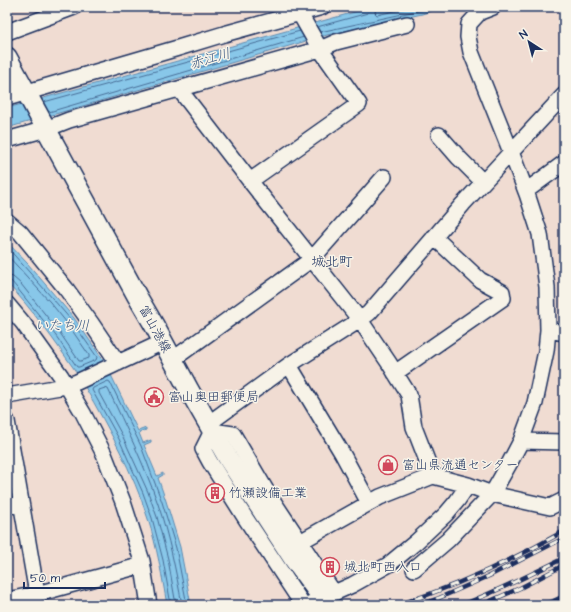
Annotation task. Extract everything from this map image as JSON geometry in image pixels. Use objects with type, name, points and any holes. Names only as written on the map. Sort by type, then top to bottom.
[{"type":"main road","name":"富山港線","points":[[7,57],[172,360],[229,460],[293,558],[326,592]]},
{"type":"street","points":[[7,32],[74,7]]},
{"type":"street","points":[[7,98],[27,95],[224,34],[322,7]]},
{"type":"street","points":[[414,569],[448,540],[492,494],[521,441],[535,403],[546,351],[548,330],[547,287],[540,234],[526,190],[471,52],[468,37],[469,24],[480,12],[494,7]]},
{"type":"street","points":[[250,181],[358,104],[318,46],[300,14]]},
{"type":"street","points":[[7,140],[44,125],[69,120],[179,89],[318,46],[407,24]]},
{"type":"street","points":[[179,89],[360,320],[396,373],[409,395],[414,427],[433,476]]},
{"type":"street","points":[[210,427],[289,365],[369,313],[463,204],[564,95]]},
{"type":"street","points":[[439,135],[483,182]]},
{"type":"street","points":[[526,190],[564,162]]},
{"type":"street","points":[[172,360],[312,259],[384,177]]},
{"type":"street","points":[[7,220],[20,232],[67,290],[91,322],[117,364]]},
{"type":"street","points":[[396,373],[503,298],[502,292],[480,280],[434,237]]},
{"type":"street","points":[[7,304],[24,322],[61,376],[72,384],[83,413],[104,454],[123,502],[142,560],[149,605]]},
{"type":"street","points":[[548,330],[564,333]]},
{"type":"street","points":[[7,396],[72,384],[163,342]]},
{"type":"street","points":[[289,365],[342,453],[369,503]]},
{"type":"street","points":[[7,421],[14,505],[37,594]]},
{"type":"street","points":[[210,427],[233,434],[300,542],[326,592],[352,585],[388,565],[416,542],[446,514],[457,502],[468,485]]},
{"type":"street","points":[[521,441],[564,442]]},
{"type":"street","points":[[300,542],[380,497],[433,476],[468,485],[492,494],[550,507],[564,500]]},
{"type":"street","points":[[7,600],[37,594],[139,566],[142,560]]},
{"type":"water","name":"赤江川","points":[[373,7],[443,7],[422,14],[327,35],[7,128],[7,109],[11,107]]},
{"type":"water","name":"いたち川","points":[[7,242],[28,264],[74,318],[104,361],[77,373],[35,315],[7,283]]},
{"type":"water","points":[[111,375],[138,431],[146,428],[146,430],[139,433],[143,443],[151,440],[151,442],[144,445],[157,476],[163,473],[163,475],[158,478],[180,547],[191,605],[167,605],[154,540],[142,502],[120,451],[85,387]]},
{"type":"railway","points":[[398,605],[441,590],[483,572],[524,553],[564,531]]},
{"type":"railway","points":[[419,605],[489,576],[564,538]]},
{"type":"railway","points":[[462,605],[513,583],[564,558]]},
{"type":"railway","points":[[481,605],[520,588],[564,565]]},
{"type":"railway","points":[[545,605],[564,596]]},
{"type":"railway","points":[[560,605],[564,603]]},
{"type":"place","name":"富山奥田郵便局","points":[[154,397]]},
{"type":"place","name":"富山県流通センター","points":[[388,465]]},
{"type":"place","name":"竹瀬設備工業","points":[[215,493]]},
{"type":"place","name":"城北町西入口","points":[[330,567]]},
{"type":"district","name":"城北町","points":[[332,262]]}]
